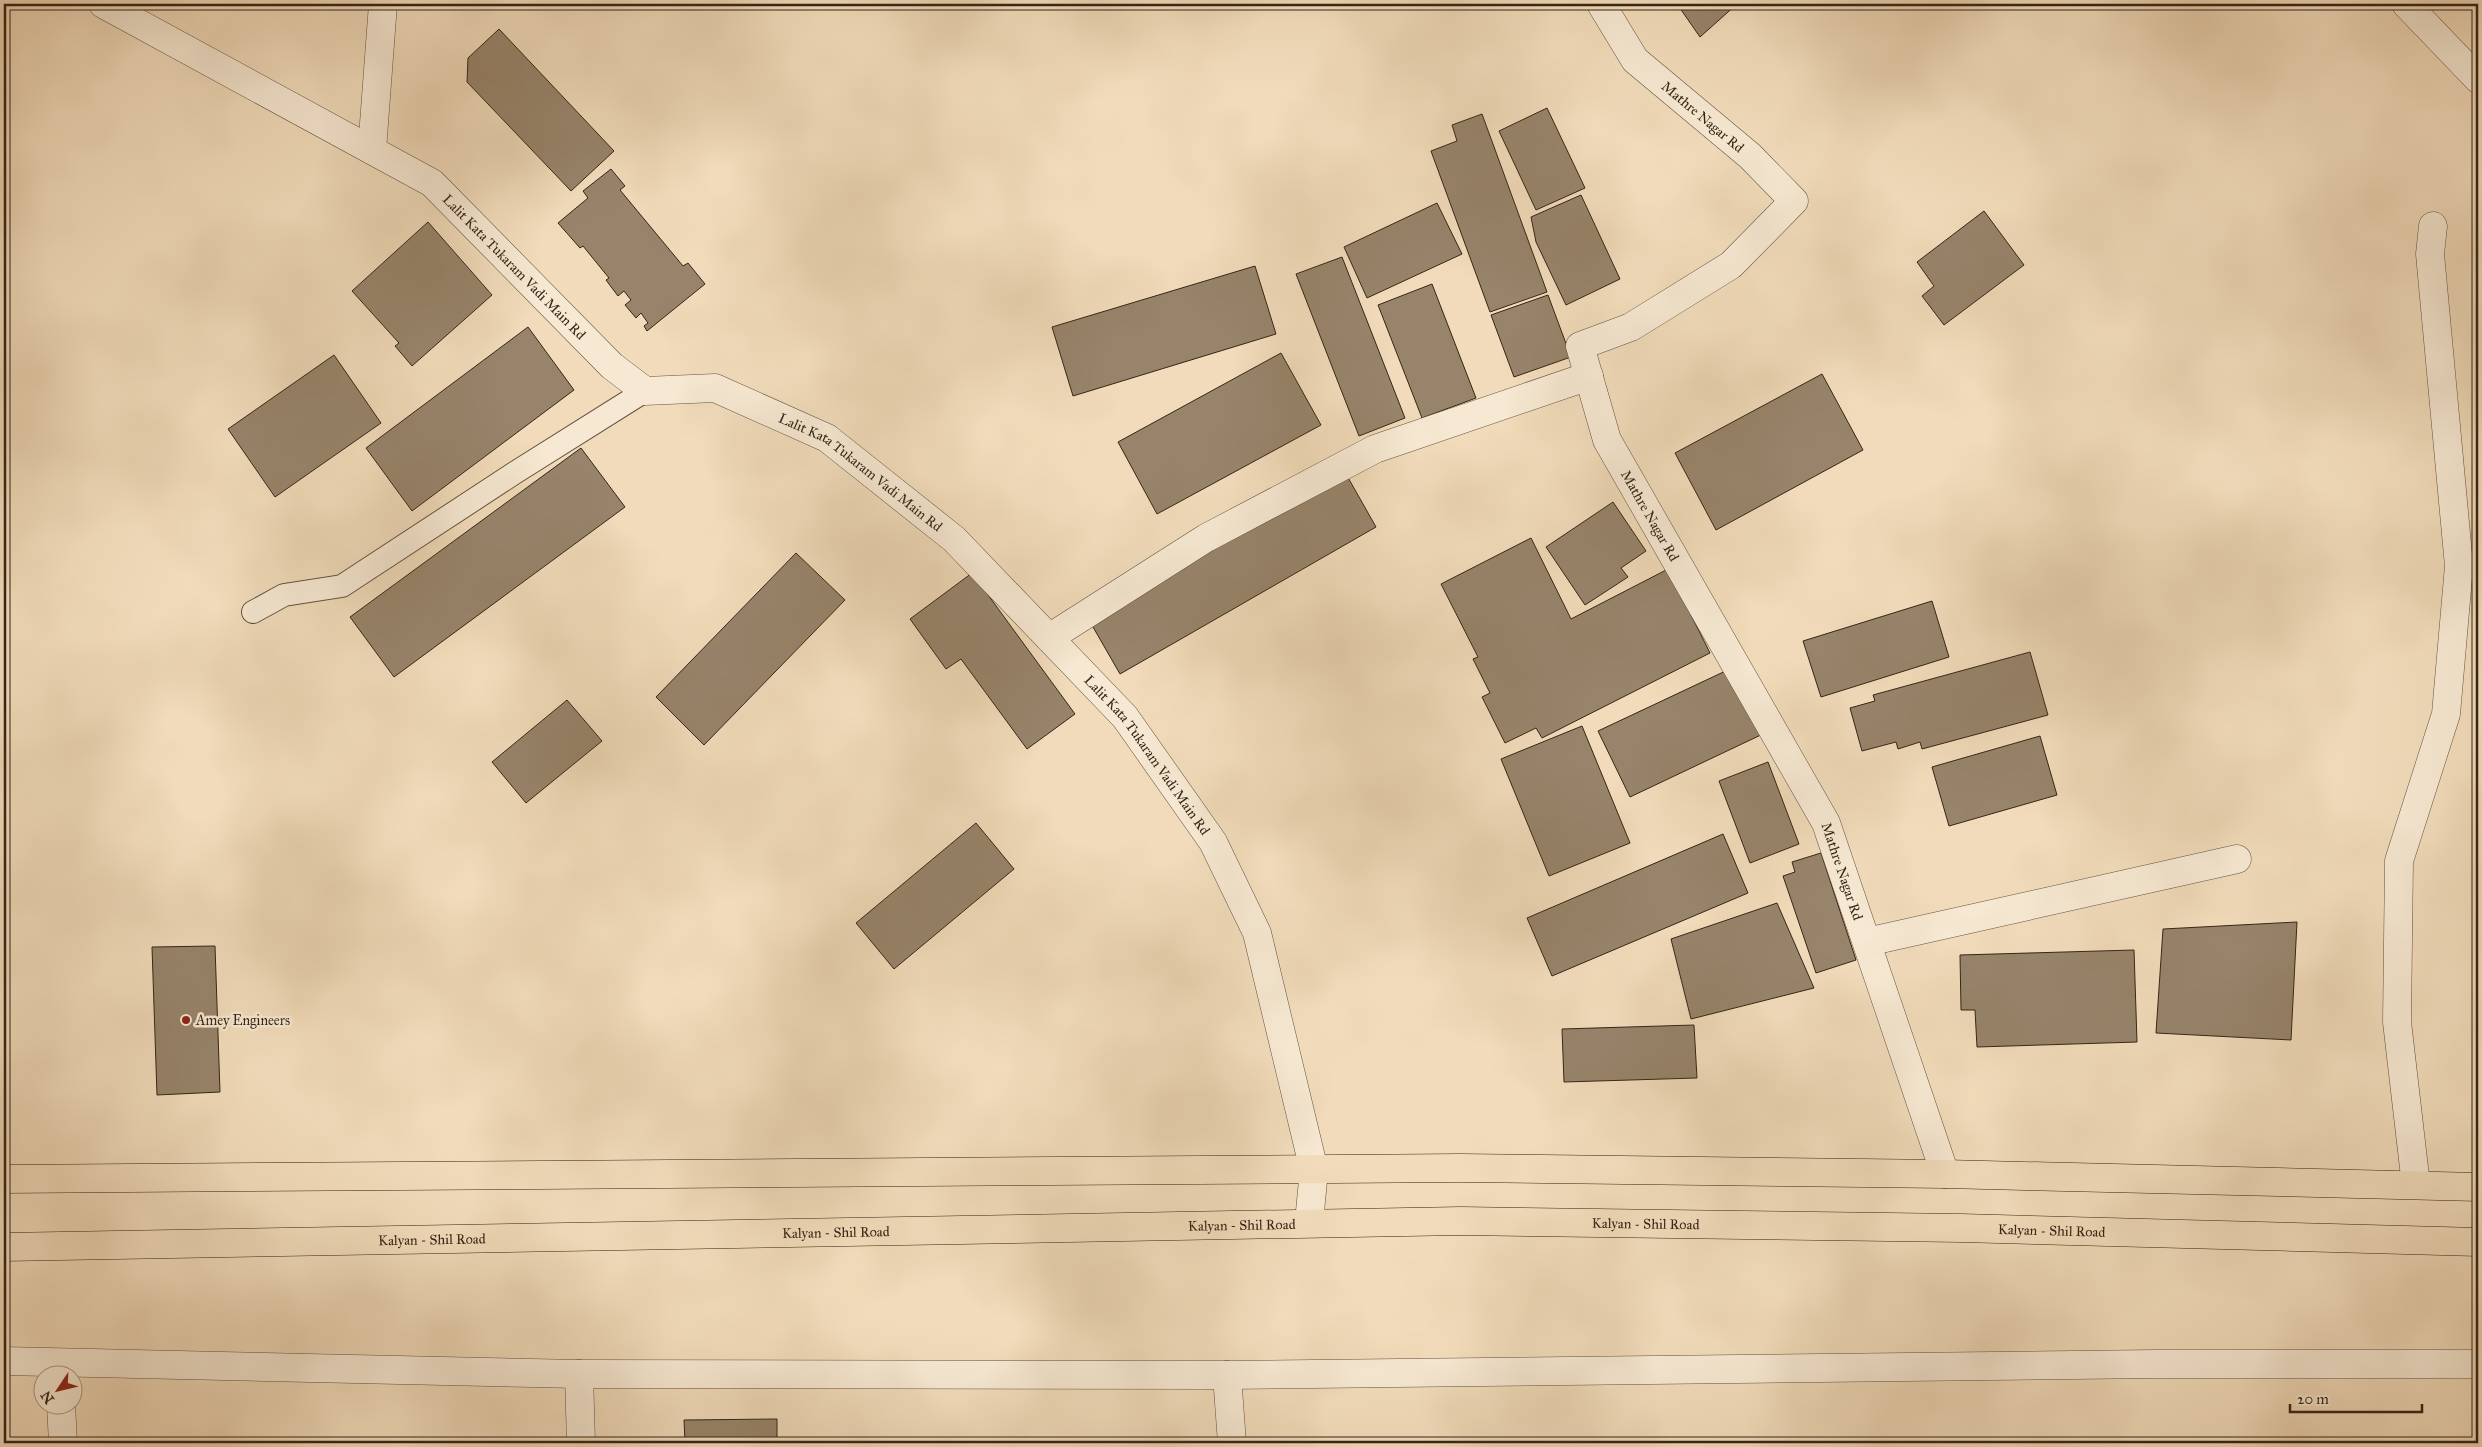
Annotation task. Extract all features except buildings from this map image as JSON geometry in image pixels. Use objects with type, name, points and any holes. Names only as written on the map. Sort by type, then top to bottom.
[{"type":"main road","points":[[4,1179],[1460,1168],[1945,1174],[2478,1187]]},
{"type":"main road","name":"Kalyan - Shil Road","points":[[4,1247],[1309,1222],[1461,1221],[1961,1228],[2478,1242]]},
{"type":"street","name":"Lalit Kata Tukaram Vadi Main Rd","points":[[103,4],[432,183],[612,366],[645,391],[715,388],[827,438],[954,539],[1125,717],[1213,842],[1256,933],[1314,1170],[1309,1222]]},
{"type":"street","points":[[372,150],[383,4]]},
{"type":"street","name":"Mathre Nagar Rd","points":[[1601,4],[1635,60],[1750,156],[1794,201],[1731,265],[1631,327],[1580,346],[1607,440],[1826,823],[1945,1174]]},
{"type":"street","points":[[2406,4],[2478,79]]},
{"type":"street","points":[[2416,1185],[2397,1022],[2399,861],[2446,714],[2458,566],[2430,254],[2433,226]]},
{"type":"street","points":[[1049,638],[1206,538],[1375,449],[1589,376]]},
{"type":"street","points":[[1867,942],[2237,859]]},
{"type":"street","points":[[4,1361],[32,1365]]},
{"type":"street","points":[[82,1368],[579,1374],[1226,1375],[2155,1364],[2478,1364]]},
{"type":"street","points":[[579,1374],[581,1443]]},
{"type":"street","points":[[1226,1375],[1232,1443]]},
{"type":"street","points":[[61,1414],[63,1443]]},
{"type":"lane","points":[[253,612],[284,595],[342,586],[516,472],[645,391]]},
{"type":"place","name":"Amey Engineers","points":[[186,1020]]}]
